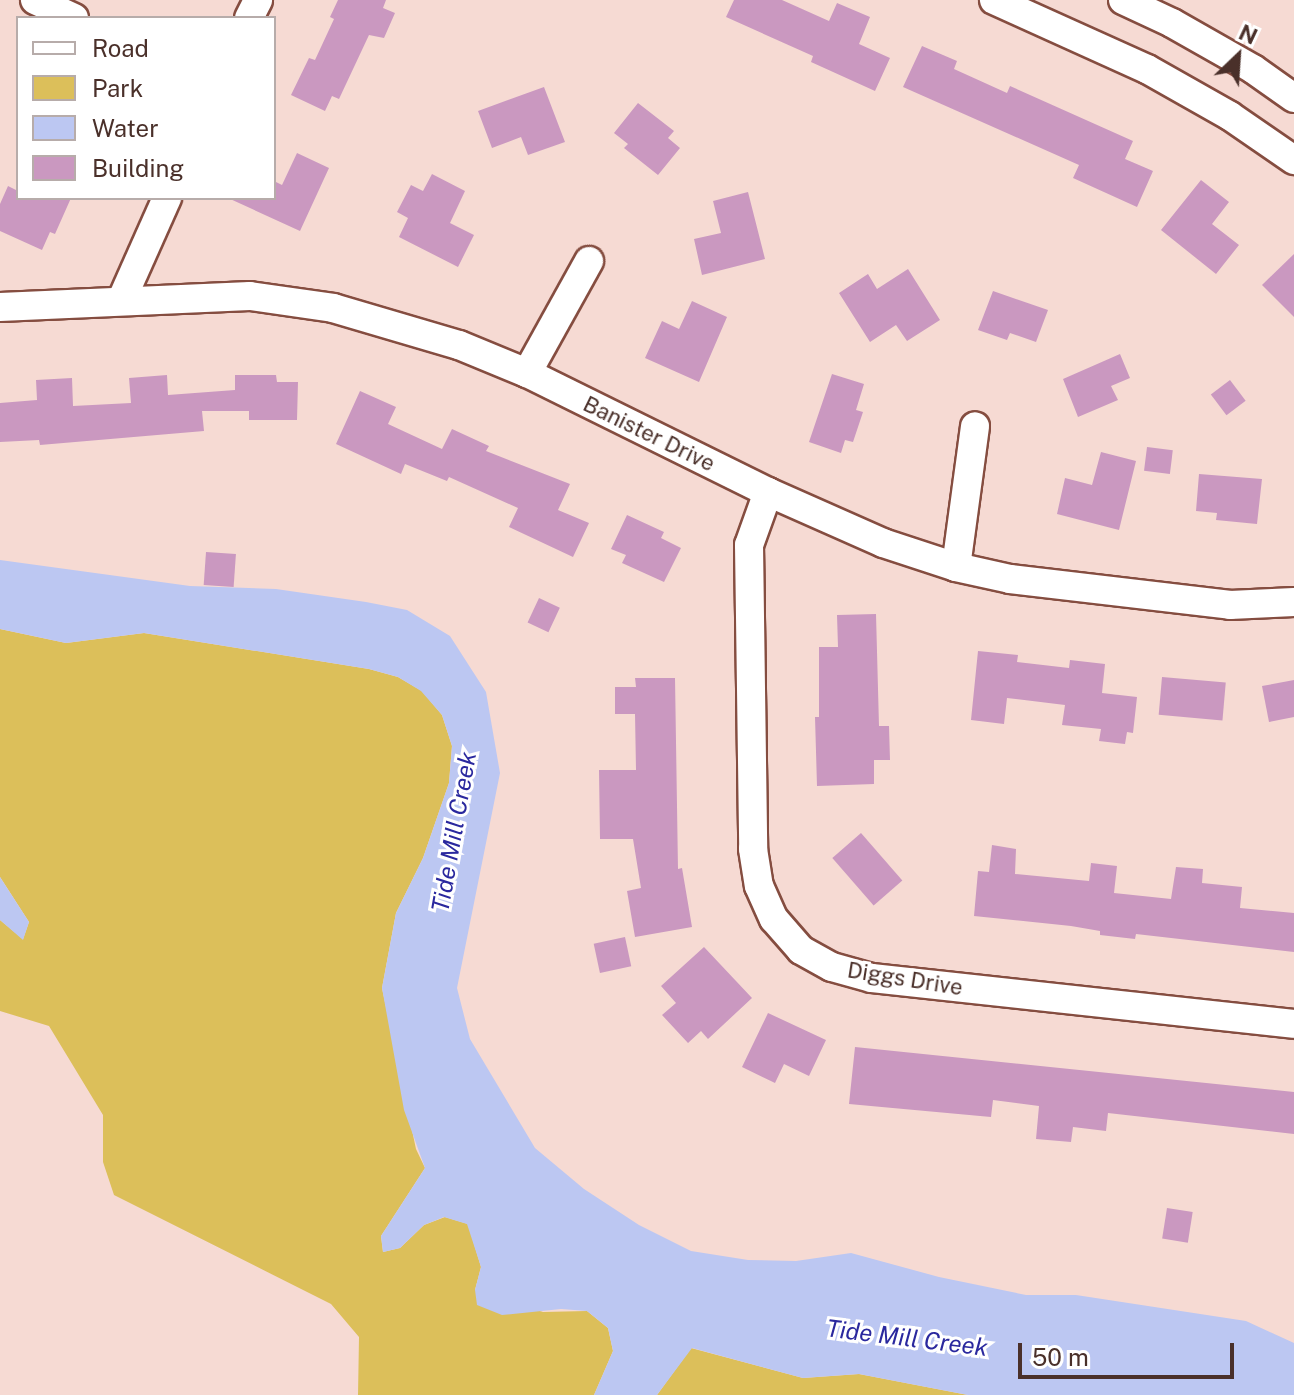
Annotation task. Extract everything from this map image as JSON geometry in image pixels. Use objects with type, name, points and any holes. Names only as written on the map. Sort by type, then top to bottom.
[{"type":"street","points":[[35,0],[70,16]]},
{"type":"street","points":[[994,0],[1147,69],[1230,116],[1294,160]]},
{"type":"street","points":[[1123,0],[1213,46],[1294,98]]},
{"type":"street","points":[[122,299],[166,200]]},
{"type":"street","points":[[527,373],[589,261]]},
{"type":"street","name":"Banister Drive","points":[[0,307],[122,299],[250,296],[333,308],[459,345],[527,373],[768,492],[883,543],[956,567],[1010,579],[1230,605],[1294,602]]},
{"type":"street","points":[[956,567],[975,426]]},
{"type":"street","name":"Diggs Drive","points":[[768,492],[749,545],[753,849],[759,886],[774,919],[801,950],[832,967],[872,978],[1294,1024]]},
{"type":"green space","points":[[0,629],[66,643],[144,633],[369,669],[398,677],[422,691],[442,715],[452,746],[449,783],[423,858],[396,913],[382,988],[416,1149],[425,1168],[381,1236],[383,1252],[400,1248],[424,1225],[445,1217],[468,1224],[481,1267],[475,1290],[543,1312],[587,1311],[608,1328],[613,1351],[594,1395],[358,1395],[359,1337],[331,1304],[114,1195],[103,1162],[103,1115],[49,1026],[0,1011],[0,920],[23,939],[29,922],[0,877]]},
{"type":"green space","points":[[691,1348],[803,1378],[859,1374],[968,1395],[657,1395]]},
{"type":"water","name":"Tide Mill Creek","points":[[0,560],[190,586],[276,589],[366,602],[407,610],[450,636],[486,692],[500,773],[457,988],[470,1039],[535,1148],[584,1189],[639,1225],[691,1251],[748,1260],[796,1261],[851,1253],[939,1277],[1026,1295],[1076,1295],[1246,1321],[1294,1343],[1294,1395],[968,1395],[859,1374],[803,1378],[692,1348],[657,1395],[594,1395],[613,1351],[608,1328],[587,1311],[561,1309],[502,1315],[477,1305],[475,1290],[481,1267],[467,1224],[444,1217],[424,1225],[400,1248],[383,1252],[381,1236],[425,1168],[404,1110],[382,988],[396,913],[423,858],[449,783],[452,746],[442,715],[421,691],[398,677],[369,669],[144,633],[66,643],[0,629]]},
{"type":"water","points":[[0,877],[29,922],[23,940],[0,920]]},
{"type":"building","points":[[338,0],[386,0],[383,8],[395,13],[384,38],[369,35],[339,99],[332,96],[325,111],[291,95],[309,58],[315,60],[334,19],[330,17]]},
{"type":"building","points":[[734,0],[782,0],[829,21],[837,3],[870,17],[859,44],[890,58],[875,91],[811,62],[813,56],[726,17]]},
{"type":"building","points":[[922,46],[957,61],[954,69],[1007,93],[1010,86],[1133,141],[1125,159],[1153,171],[1137,207],[1073,178],[1079,165],[903,87]]},
{"type":"building","points":[[544,87],[565,142],[528,155],[521,137],[492,148],[478,111]]},
{"type":"building","points":[[638,103],[674,131],[668,138],[680,148],[658,175],[624,148],[628,144],[614,133]]},
{"type":"building","points":[[297,153],[329,168],[300,231],[232,200],[276,200],[276,182],[282,185]]},
{"type":"building","points":[[432,174],[465,191],[450,223],[474,235],[458,267],[399,237],[408,218],[397,212],[411,185],[423,191]]},
{"type":"building","points":[[1201,180],[1229,202],[1212,224],[1239,245],[1216,274],[1161,230]]},
{"type":"building","points":[[8,186],[16,190],[16,200],[70,200],[55,234],[50,232],[42,250],[0,231],[0,204]]},
{"type":"building","points":[[748,192],[765,259],[702,275],[694,239],[721,233],[713,201]]},
{"type":"building","points":[[1294,254],[1294,317],[1262,285]]},
{"type":"building","points":[[908,269],[940,320],[907,341],[896,325],[870,342],[839,293],[868,274],[877,289]]},
{"type":"building","points":[[993,291],[1048,310],[1036,342],[1010,333],[1007,340],[978,330]]},
{"type":"building","points":[[692,301],[727,317],[699,382],[645,358],[662,321],[679,329]]},
{"type":"building","points":[[1120,354],[1130,378],[1111,386],[1118,400],[1078,417],[1063,379]]},
{"type":"building","points":[[832,374],[864,384],[856,410],[863,412],[853,442],[845,440],[841,453],[809,442]]},
{"type":"building","points":[[167,375],[168,395],[235,390],[235,375],[276,375],[277,382],[298,382],[297,420],[249,420],[249,411],[202,411],[204,431],[40,445],[39,440],[0,442],[0,403],[37,400],[36,380],[72,378],[73,406],[131,403],[129,378]]},
{"type":"building","points":[[1230,380],[1246,401],[1226,415],[1211,394]]},
{"type":"building","points":[[360,391],[396,407],[388,424],[442,449],[452,429],[489,446],[486,451],[570,484],[558,510],[589,523],[573,557],[509,527],[518,508],[449,477],[447,481],[405,464],[401,474],[336,444]]},
{"type":"building","points":[[1147,447],[1173,450],[1170,474],[1144,471]]},
{"type":"building","points":[[1101,452],[1136,461],[1119,530],[1057,514],[1065,478],[1092,485]]},
{"type":"building","points":[[1199,474],[1262,479],[1257,524],[1216,520],[1217,513],[1196,511]]},
{"type":"building","points":[[627,515],[664,532],[661,538],[681,548],[664,582],[622,563],[626,555],[611,549]]},
{"type":"building","points":[[206,552],[236,554],[234,587],[204,585]]},
{"type":"building","points":[[539,598],[560,608],[548,632],[528,622]]},
{"type":"building","points":[[876,614],[879,726],[889,726],[890,760],[874,760],[874,784],[817,786],[815,717],[819,717],[819,647],[838,647],[837,615]]},
{"type":"building","points":[[978,651],[1018,655],[1017,662],[1069,668],[1070,660],[1105,664],[1102,693],[1137,697],[1133,733],[1127,732],[1125,744],[1099,741],[1101,729],[1062,725],[1065,705],[1007,698],[1004,724],[971,720]]},
{"type":"building","points":[[1162,677],[1226,683],[1222,720],[1159,715]]},
{"type":"building","points":[[635,678],[675,678],[678,869],[682,868],[692,927],[635,937],[627,891],[641,888],[633,839],[600,839],[599,770],[636,770],[635,714],[615,714],[615,687],[636,687]]},
{"type":"building","points":[[1294,680],[1294,717],[1269,722],[1262,686]]},
{"type":"building","points":[[861,833],[902,881],[874,905],[832,858]]},
{"type":"building","points":[[992,845],[1016,849],[1015,874],[1089,881],[1091,863],[1117,866],[1114,893],[1171,899],[1176,867],[1203,869],[1202,883],[1242,887],[1240,908],[1294,913],[1294,952],[1136,934],[1135,939],[1100,935],[1100,931],[1071,926],[974,916],[978,871],[989,872]]},
{"type":"building","points":[[625,937],[631,966],[600,973],[594,944]]},
{"type":"building","points":[[704,947],[752,998],[708,1039],[701,1031],[688,1043],[662,1015],[676,1003],[661,986]]},
{"type":"building","points":[[768,1013],[826,1040],[809,1076],[784,1064],[775,1083],[742,1067]]},
{"type":"building","points":[[855,1047],[1294,1092],[1294,1134],[1108,1113],[1106,1131],[1073,1127],[1071,1142],[1036,1139],[1039,1106],[993,1100],[991,1117],[849,1104]]},
{"type":"building","points":[[1167,1208],[1193,1212],[1188,1243],[1162,1239]]}]
